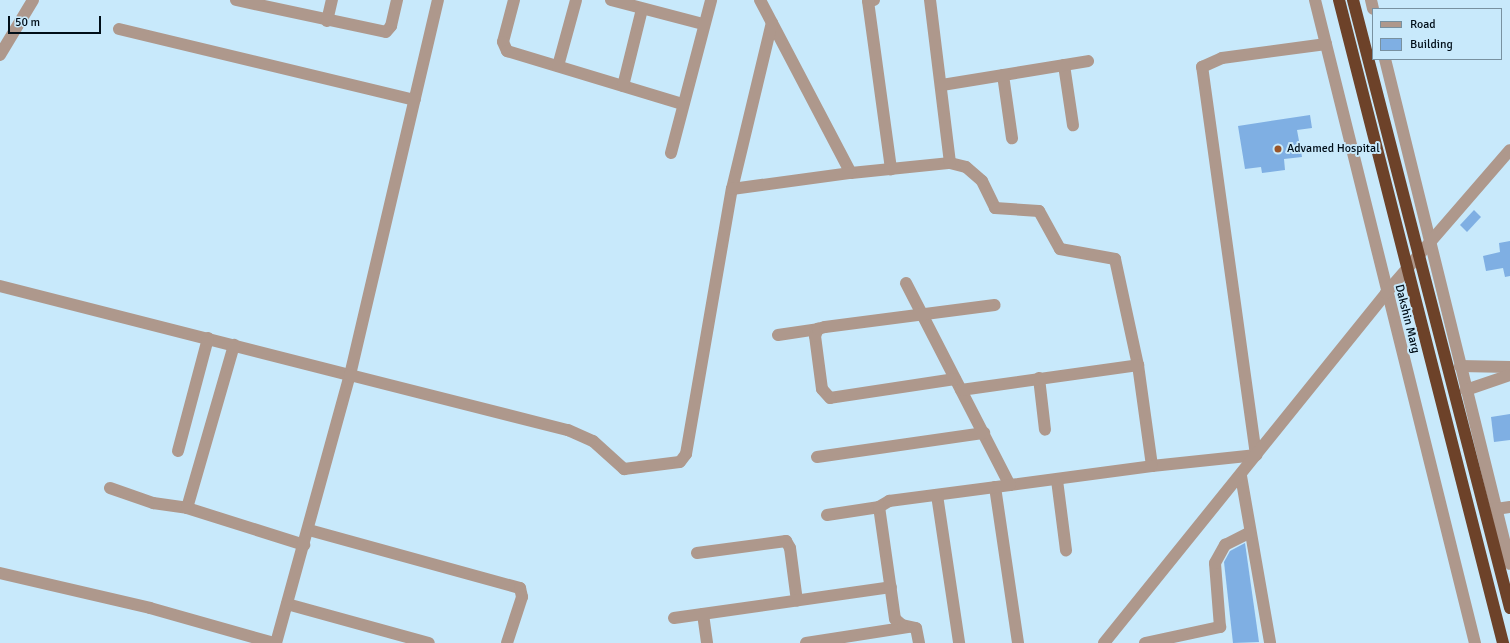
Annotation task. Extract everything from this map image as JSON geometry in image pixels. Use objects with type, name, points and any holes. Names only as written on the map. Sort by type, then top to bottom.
[{"type":"highway","points":[[1339,0],[1503,643]]},
{"type":"highway","points":[[1353,0],[1510,608]]},
{"type":"street","points":[[0,55],[33,0]]},
{"type":"street","points":[[236,0],[259,3],[327,21],[386,32],[391,26],[397,0]]},
{"type":"street","points":[[327,21],[332,0]]},
{"type":"street","points":[[0,573],[150,608],[275,643],[309,530],[350,375],[438,0]]},
{"type":"street","points":[[514,0],[503,42],[507,51],[683,104]]},
{"type":"street","points":[[558,66],[576,0]]},
{"type":"street","points":[[611,0],[642,10],[703,24]]},
{"type":"street","points":[[671,153],[703,24],[711,0]]},
{"type":"street","points":[[760,0],[851,173]]},
{"type":"street","points":[[870,0],[891,169]]},
{"type":"street","points":[[930,0],[942,85],[950,163]]},
{"type":"street","name":"Dakshin Marg","points":[[1315,0],[1386,293],[1475,643]]},
{"type":"street","points":[[623,86],[642,10]]},
{"type":"street","points":[[0,286],[568,430],[593,441],[624,469],[680,462],[686,454],[732,189],[772,22]]},
{"type":"street","points":[[119,29],[415,100]]},
{"type":"street","points":[[1256,454],[1202,67],[1222,58],[1326,44]]},
{"type":"street","points":[[1385,60],[1430,246],[1510,564]]},
{"type":"street","points":[[942,85],[1088,61]]},
{"type":"street","points":[[1064,65],[1072,125]]},
{"type":"street","points":[[1003,75],[1012,138]]},
{"type":"street","points":[[1104,643],[1241,476],[1256,454],[1386,293],[1430,246],[1510,150]]},
{"type":"street","points":[[732,189],[851,173],[950,163],[976,173],[995,208],[1039,211],[1060,249],[1116,259],[1138,365],[1152,466]]},
{"type":"street","points":[[906,282],[1010,485]]},
{"type":"street","points":[[778,336],[818,329],[995,305]]},
{"type":"street","points":[[818,329],[814,343],[822,389],[830,398],[955,379]]},
{"type":"street","points":[[178,451],[208,338]]},
{"type":"street","points":[[187,508],[234,345]]},
{"type":"street","points":[[961,390],[1138,365]]},
{"type":"street","points":[[1460,366],[1510,367]]},
{"type":"street","points":[[1466,390],[1510,375]]},
{"type":"street","points":[[1039,378],[1045,430]]},
{"type":"street","points":[[817,457],[984,433]]},
{"type":"street","points":[[827,514],[879,507],[889,501],[1057,480],[1152,466],[1256,454]]},
{"type":"street","points":[[1241,476],[1270,643]]},
{"type":"street","points":[[1057,480],[1066,550]]},
{"type":"street","points":[[995,487],[1018,643]]},
{"type":"street","points":[[110,488],[153,503],[187,508],[304,545]]},
{"type":"street","points":[[937,495],[959,643]]},
{"type":"street","points":[[879,507],[898,624],[913,626]]},
{"type":"street","points":[[1496,509],[1510,507]]},
{"type":"street","points":[[309,530],[520,588],[522,597],[507,643]]},
{"type":"street","points":[[1145,643],[1220,627],[1215,563],[1225,545],[1250,532]]},
{"type":"street","points":[[697,553],[786,541],[790,548],[797,601]]},
{"type":"street","points":[[674,618],[891,587]]},
{"type":"street","points":[[286,604],[429,643]]},
{"type":"street","points":[[703,614],[707,643]]},
{"type":"street","points":[[806,643],[913,626]]},
{"type":"street","points":[[913,626],[919,643]]},
{"type":"building","points":[[1310,115],[1312,128],[1297,130],[1302,157],[1284,159],[1285,170],[1262,173],[1261,167],[1245,169],[1238,126]]},
{"type":"building","points":[[1474,210],[1481,217],[1467,232],[1460,225]]},
{"type":"building","points":[[1510,241],[1510,276],[1505,277],[1503,268],[1486,271],[1483,256],[1500,252],[1499,243]]},
{"type":"building","points":[[1510,414],[1510,440],[1494,442],[1491,417]]},
{"type":"building","points":[[1245,543],[1259,642],[1233,643],[1224,562],[1230,551]]},
{"type":"place","name":"Advamed Hospital","points":[[1278,149]]}]
